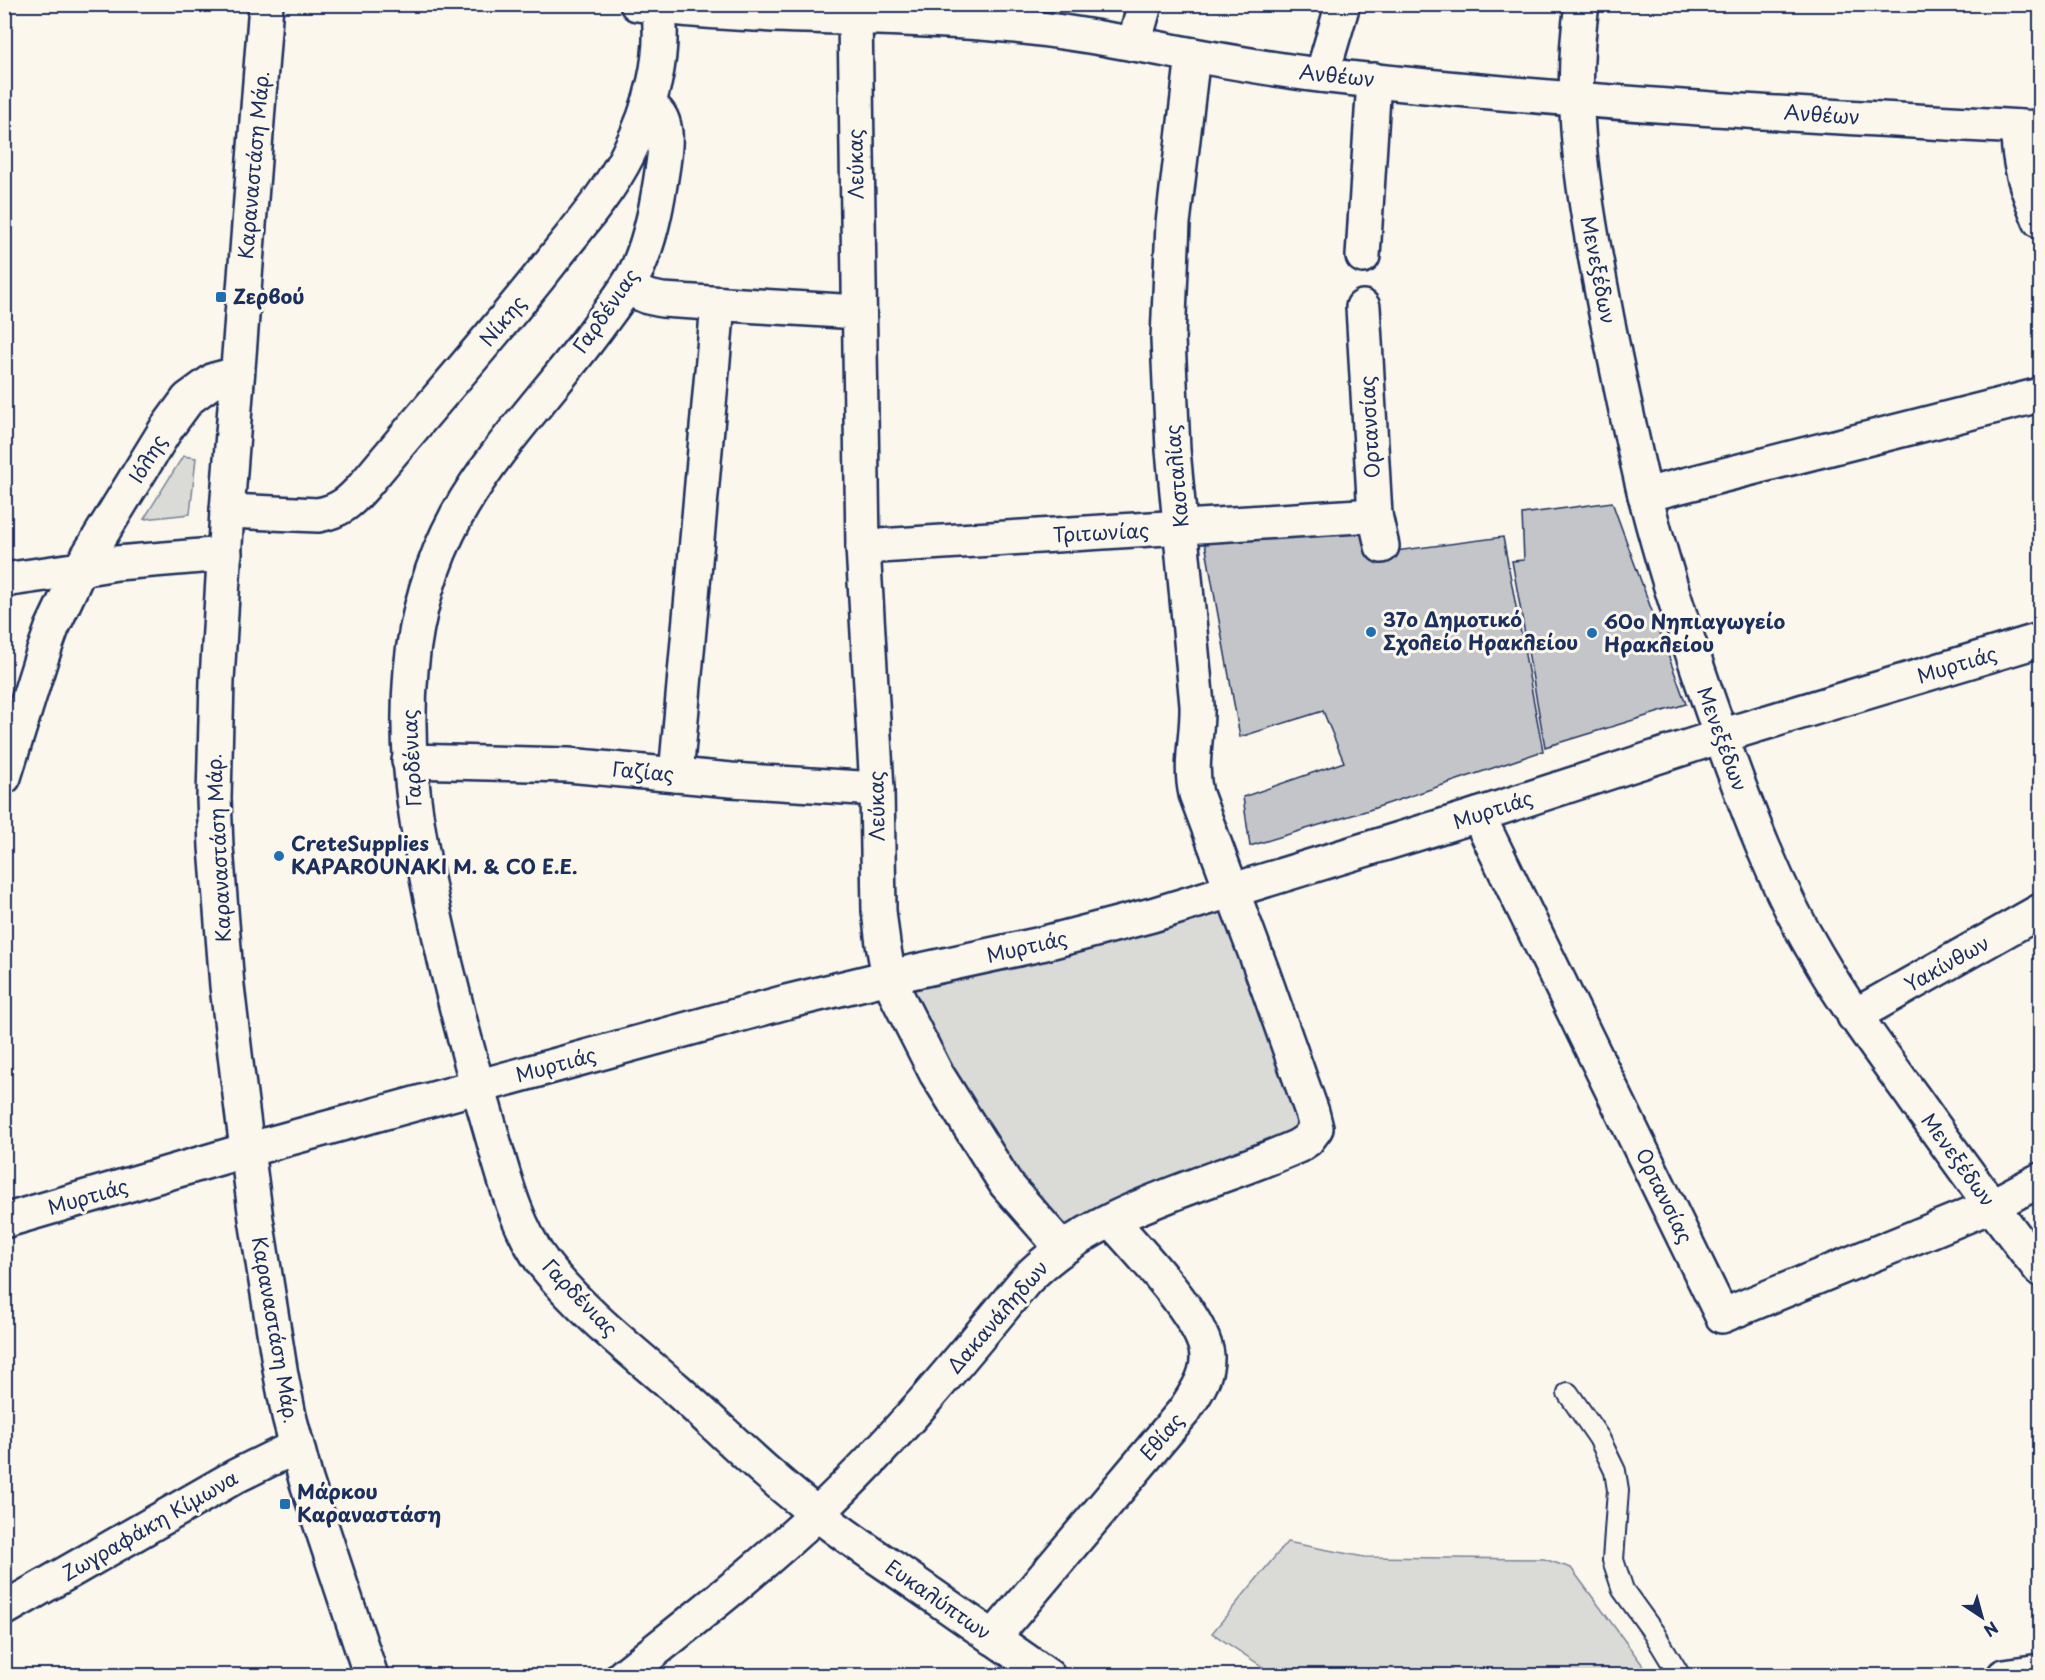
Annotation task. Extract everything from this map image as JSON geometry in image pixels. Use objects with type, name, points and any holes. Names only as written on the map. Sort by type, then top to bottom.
[{"type":"street","name":"Καραναστάση Μάρ.","points":[[266,4],[227,511],[215,733],[216,847],[227,986],[247,1150],[281,1375],[297,1446],[328,1549],[371,1676]]},
{"type":"street","points":[[1134,44],[1145,4]]},
{"type":"street","points":[[1322,75],[1342,4]]},
{"type":"street","name":"Μενεξέδων","points":[[1582,4],[1578,32],[1575,99],[1584,194],[1610,336],[1645,495],[1682,622],[1738,785],[1780,885],[1816,954],[1854,1016],[1991,1206],[2040,1269]]},
{"type":"street","name":"Ανθέων","points":[[651,5],[736,14],[952,20],[1010,25],[1134,44],[1271,69],[1575,99],[2029,127]]},
{"type":"street","name":"Νίκης","points":[[227,511],[318,515],[341,509],[353,499],[517,306],[615,179],[629,153],[648,105],[661,45],[661,22],[651,5]]},
{"type":"street","name":"Λεύκας","points":[[855,17],[863,547],[877,789],[879,911],[890,977],[906,1017],[968,1126],[1006,1184],[1062,1248]]},
{"type":"street","name":"Κασταλίας","points":[[1193,55],[1173,223],[1168,339],[1173,450],[1197,705],[1198,726],[1192,778],[1233,890]]},
{"type":"street","points":[[1363,256],[1374,80]]},
{"type":"street","name":"Γαρδένιας","points":[[648,105],[658,112],[662,119],[665,129],[665,148],[655,213],[641,260],[627,288],[484,473],[446,536],[425,589],[416,633],[409,698],[409,760],[415,811],[436,923],[460,1026],[518,1215],[530,1242],[545,1265],[592,1313],[823,1519]]},
{"type":"street","points":[[2029,127],[2020,165],[2040,221]]},
{"type":"street","points":[[627,288],[662,300],[858,312]]},
{"type":"street","points":[[676,775],[718,304]]},
{"type":"street","name":"Ορτανσίας","points":[[1363,306],[1378,530]]},
{"type":"street","name":"Ιόλης","points":[[4,777],[52,628],[80,569],[166,429],[183,406],[200,388],[214,380],[237,374]]},
{"type":"street","points":[[1645,495],[2040,395]]},
{"type":"street","name":"Τριτωνίας","points":[[863,547],[1182,528],[1378,530]]},
{"type":"street","points":[[4,580],[80,569],[225,554]]},
{"type":"street","name":"Μυρτιάς","points":[[4,1221],[247,1150],[786,1002],[1094,931],[1478,815],[1721,736],[2040,640]]},
{"type":"street","name":"Γαζίας","points":[[409,760],[568,765],[877,789]]},
{"type":"street","name":"Ορτανσίας","points":[[1478,815],[1722,1316],[1991,1206]]},
{"type":"street","name":"Δακανάληδων","points":[[623,1676],[823,1519],[1025,1281],[1062,1248],[1136,1209],[1298,1146],[1307,1140],[1316,1128],[1312,1112],[1233,890]]},
{"type":"street","name":"Υακίνθων","points":[[1854,1016],[2040,911]]},
{"type":"street","points":[[1991,1206],[2040,1180]]},
{"type":"street","name":"Εθίας","points":[[993,1638],[1184,1411],[1202,1381],[1206,1369],[1207,1355],[1195,1323],[1112,1221]]},
{"type":"street","name":"Ζωγραφάκη Κίμωνα","points":[[4,1610],[236,1476],[297,1446]]},
{"type":"street","name":"Ευκαλύπτων","points":[[823,1519],[1048,1676]]},
{"type":"street","points":[[2004,1676],[2040,1671]]},
{"type":"lane","points":[[1568,1393],[1599,1438],[1615,1471],[1618,1490],[1613,1560],[1623,1590],[1654,1633],[1680,1676]]},
{"type":"shaded area","points":[[183,456],[196,458],[190,514],[144,519]]},
{"type":"shaded area","points":[[1224,910],[1314,1133],[1062,1248],[890,977]]},
{"type":"shaded area","points":[[1287,1542],[1364,1557],[1544,1559],[1571,1568],[1650,1675],[1275,1675],[1212,1633]]},
{"type":"building","name":"60ο Νηπιαγωγείο Ηρακλείου","points":[[1612,502],[1686,704],[1545,747],[1512,561],[1524,560],[1522,514]]},
{"type":"building","name":"37ο Δημοτικό Σχολείο Ηρακλείου","points":[[1373,520],[1380,553],[1503,537],[1543,751],[1369,810],[1250,846],[1243,797],[1344,762],[1323,711],[1240,737],[1203,532]]},
{"type":"place","name":"Ζερβού","points":[[221,297]]},
{"type":"place","name":"37ο Δημοτικό Σχολείο Ηρακλείου","points":[[1371,632]]},
{"type":"place","name":"60ο Νηπιαγωγείο Ηρακλείου","points":[[1592,633]]},
{"type":"place","name":"CreteSupplies KAPAROUNAKI M. & CO E.E.","points":[[279,856]]},
{"type":"place","name":"Μάρκου Καραναστάση","points":[[285,1504]]}]
